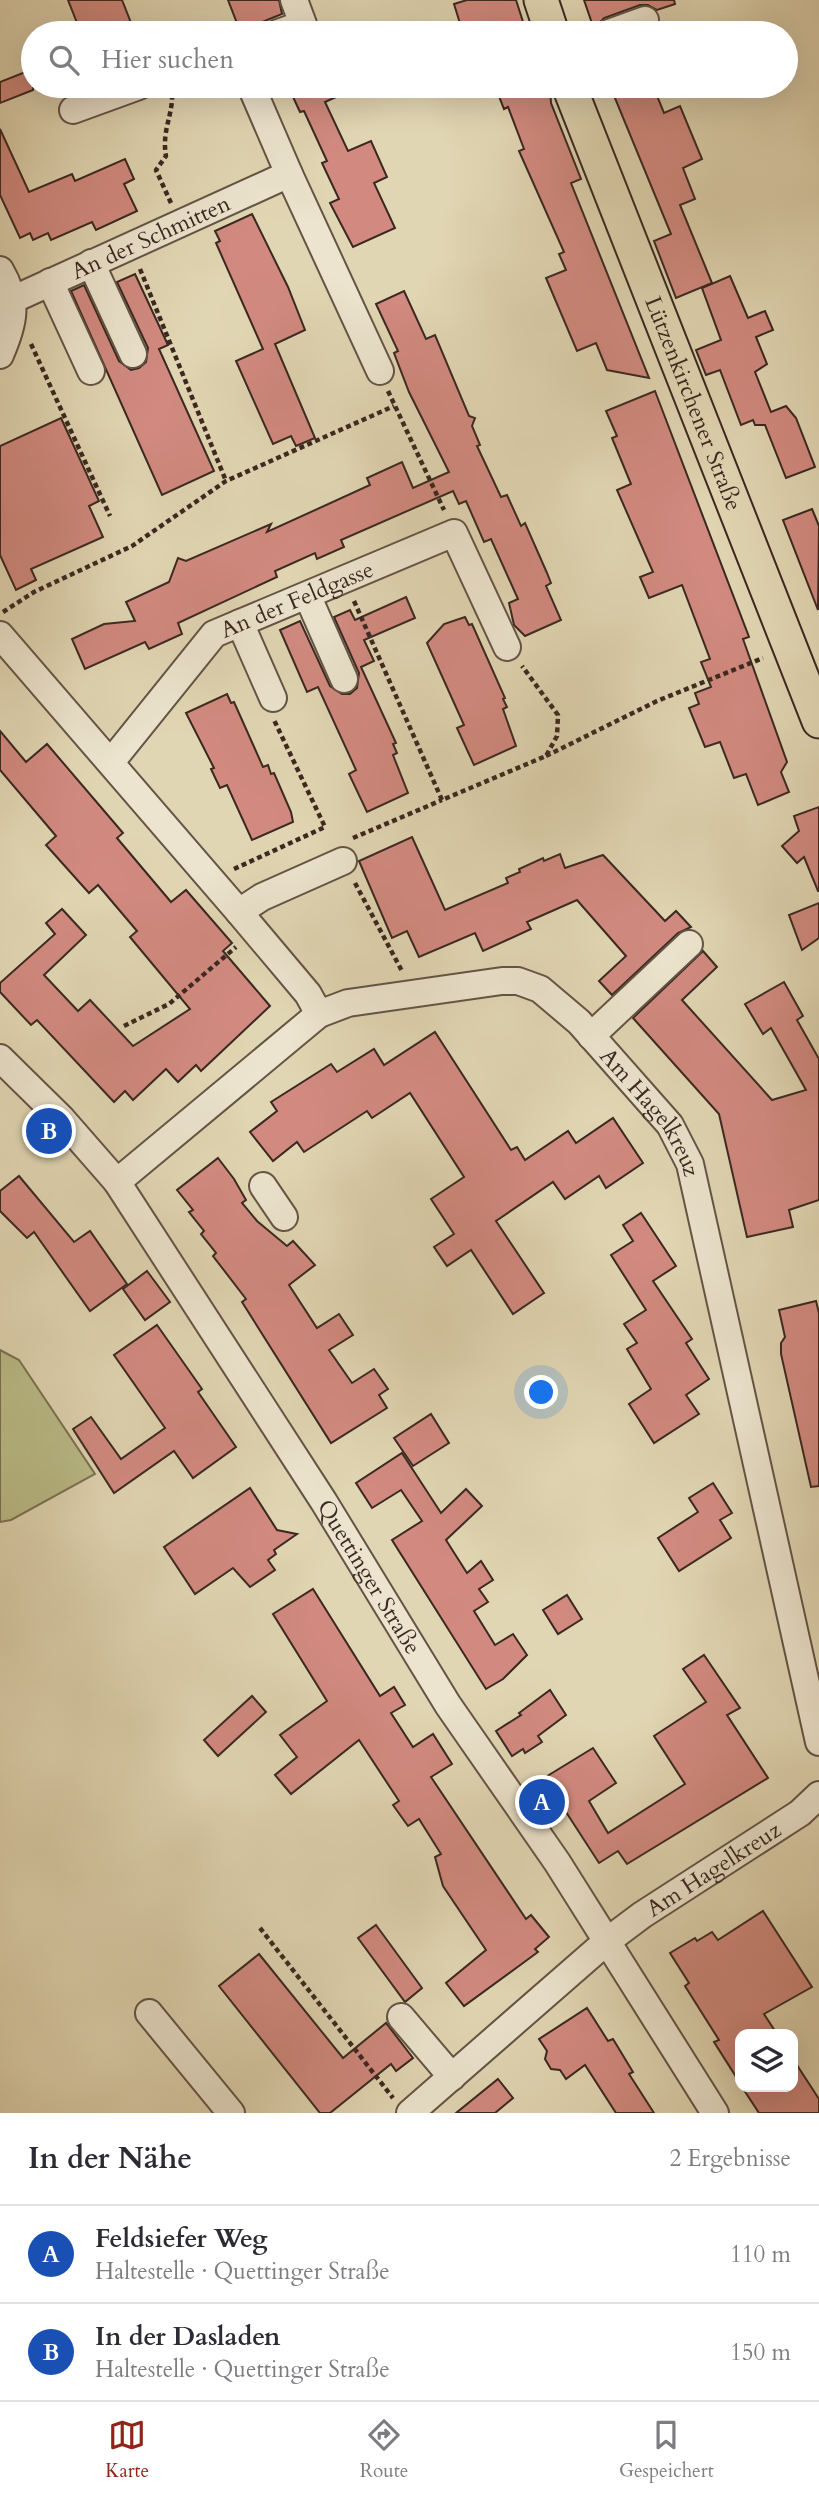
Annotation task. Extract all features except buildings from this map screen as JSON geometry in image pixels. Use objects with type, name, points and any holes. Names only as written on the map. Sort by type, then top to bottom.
[{"type":"main road","points":[[541,0],[548,21]]},
{"type":"main road","name":"Lützenkirchener Straße","points":[[574,98],[819,722]]},
{"type":"street","points":[[294,0],[302,21]]},
{"type":"street","points":[[73,110],[106,98]]},
{"type":"street","points":[[256,98],[380,371]]},
{"type":"street","name":"An der Schmitten","points":[[13,299],[179,221],[289,174]]},
{"type":"street","points":[[91,263],[133,354]]},
{"type":"street","points":[[0,270],[13,299],[12,328],[0,355]]},
{"type":"street","points":[[50,282],[91,371]]},
{"type":"street","points":[[454,533],[507,647]]},
{"type":"street","name":"An der Feldgasse","points":[[111,762],[214,634],[308,597],[454,533]]},
{"type":"street","points":[[308,597],[344,679]]},
{"type":"street","points":[[240,623],[272,698]]},
{"type":"street","points":[[0,635],[247,921],[308,994],[319,1013]]},
{"type":"street","points":[[247,921],[262,897],[339,853]]},
{"type":"street","points":[[591,1036],[689,944]]},
{"type":"street","name":"Am Hagelkreuz","points":[[117,1182],[319,1013],[348,1003],[518,981],[555,998],[670,1125],[690,1164],[819,1742]]},
{"type":"street","name":"Quettinger Straße","points":[[0,1058],[62,1119],[117,1182],[324,1502],[449,1705],[556,1862],[715,2113]]},
{"type":"street","points":[[263,1186],[284,1217]]},
{"type":"street","name":"Am Hagelkreuz","points":[[403,2108],[452,2077],[606,1942],[642,1915],[800,1813],[819,1795]]},
{"type":"street","points":[[149,2013],[231,2113]]},
{"type":"street","points":[[401,2017],[452,2077]]},
{"type":"path","points":[[173,98],[163,136],[166,156],[156,170],[179,221]]},
{"type":"path","points":[[130,245],[226,481]]},
{"type":"path","points":[[12,328],[34,347],[110,516]]},
{"type":"path","points":[[380,371],[454,533]]},
{"type":"path","points":[[0,614],[34,592],[132,546],[226,481],[394,405]]},
{"type":"path","points":[[345,581],[442,800]]},
{"type":"path","points":[[507,647],[552,703],[558,715],[557,736],[546,756]]},
{"type":"path","points":[[339,853],[442,800],[546,756],[657,701],[790,647]]},
{"type":"path","points":[[272,698],[273,718],[325,827],[413,993]]},
{"type":"path","points":[[211,879],[325,827]]},
{"type":"path","points":[[124,1026],[169,1004],[247,921]]},
{"type":"path","points":[[260,1928],[403,2108]]},
{"type":"green space","points":[[0,1350],[19,1360],[95,1474],[11,1520],[0,1522]]},
{"type":"place","name":"In der Dasladen","points":[[49,1131]]},
{"type":"place","name":"Feldsiefer Weg","points":[[542,1802]]}]
